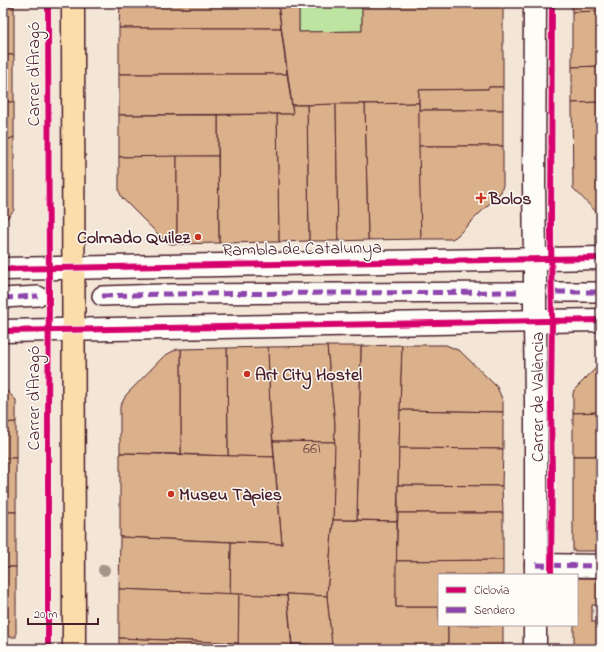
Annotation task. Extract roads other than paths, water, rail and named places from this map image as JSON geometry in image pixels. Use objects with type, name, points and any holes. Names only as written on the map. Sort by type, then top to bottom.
[{"type":"main road","points":[[73,3],[74,649]]},
{"type":"street","name":"Carrer de València","points":[[535,3],[534,175],[536,570]]},
{"type":"street","name":"Rambla de Catalunya","points":[[3,269],[74,269],[601,258]]},
{"type":"street","points":[[102,296],[164,294],[522,292]]},
{"type":"street","points":[[556,292],[601,292]]},
{"type":"street","points":[[3,298],[38,296]]},
{"type":"street","points":[[3,331],[601,320]]},
{"type":"street","points":[[536,570],[565,565],[601,566]]},
{"type":"street","points":[[535,626],[535,649]]},
{"type":"place","name":"Bolos","points":[[481,198]]},
{"type":"place","name":"Colmado Quilez","points":[[198,237]]},
{"type":"place","name":"Art City Hostel","points":[[247,374]]},
{"type":"place","name":"Museu Tàpies","points":[[171,494]]}]
